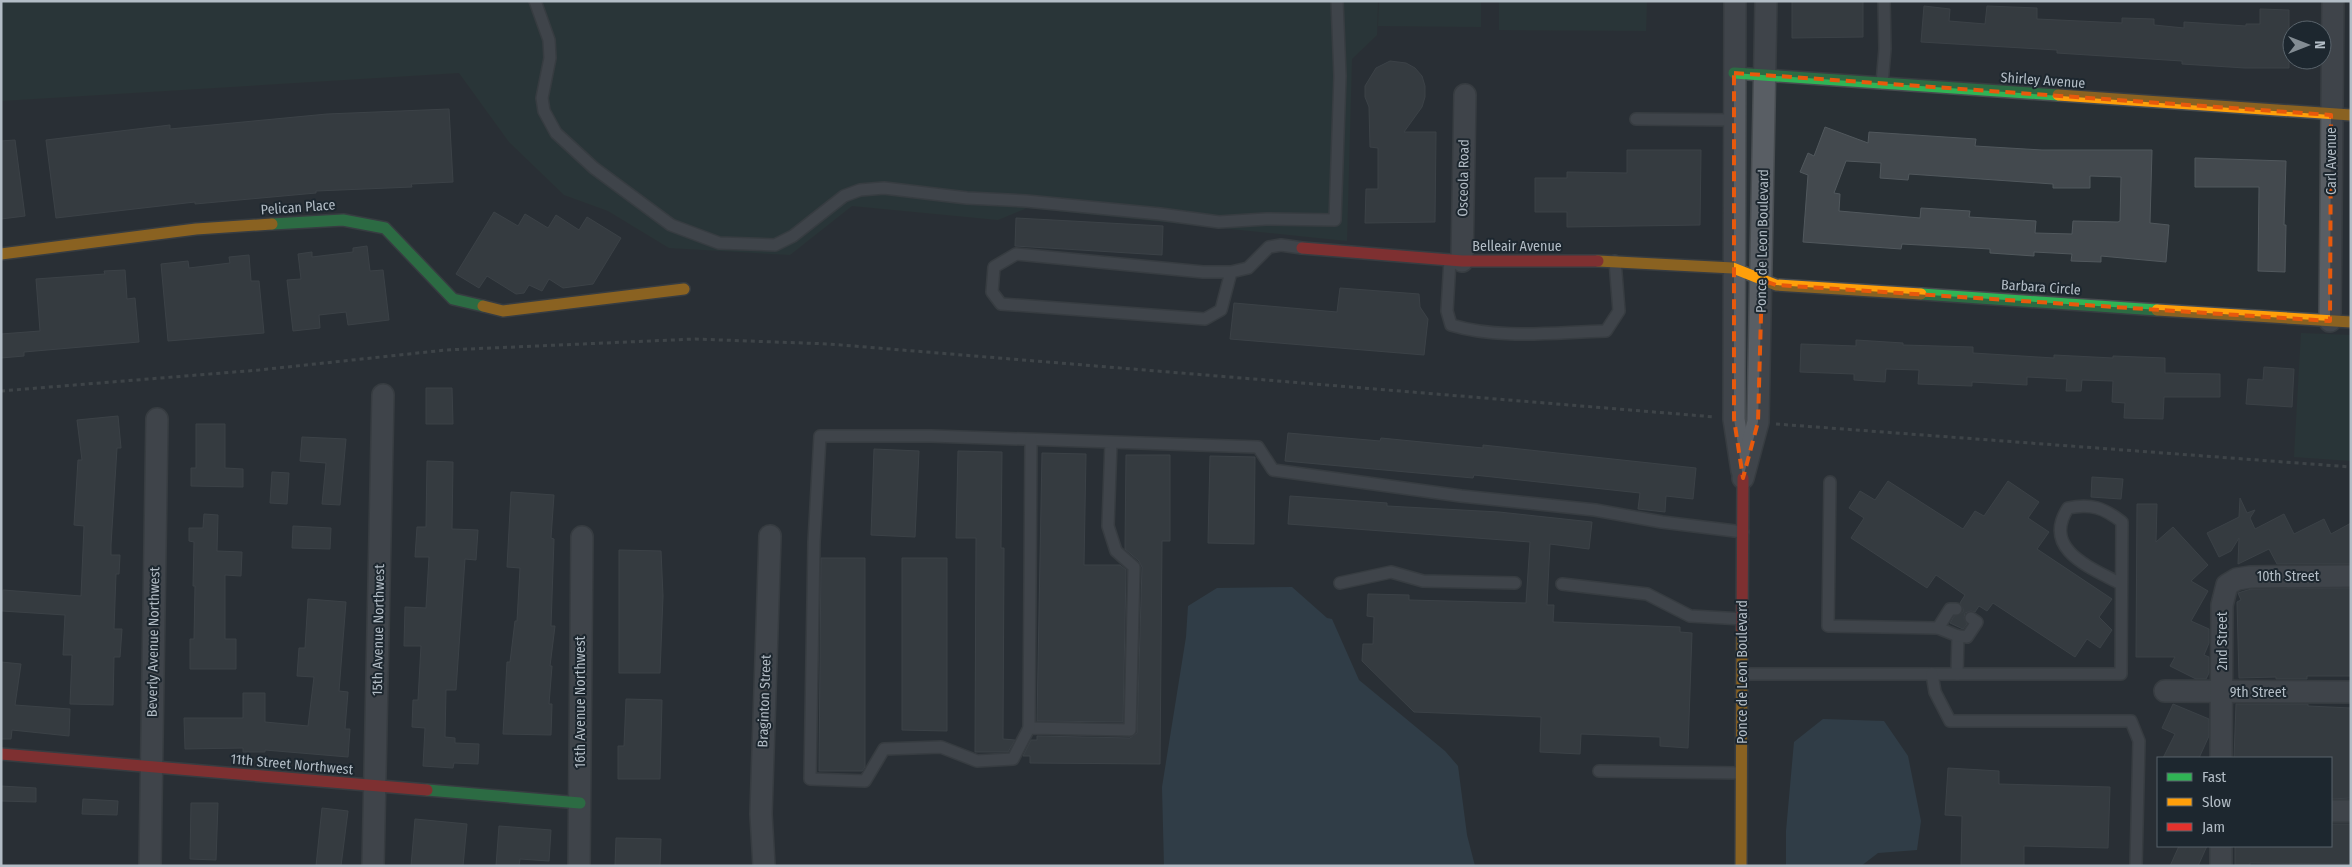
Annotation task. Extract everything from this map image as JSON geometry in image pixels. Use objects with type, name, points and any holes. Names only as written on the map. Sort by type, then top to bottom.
[{"type":"street","name":"Ponce de Leon Boulevard","points":[[1735,1],[1734,419],[1744,478],[1741,866]]},
{"type":"street","name":"Ponce de Leon Boulevard","points":[[1744,478],[1758,422],[1766,1]]},
{"type":"street","name":"Carl Avenue","points":[[2332,1],[2341,115],[2340,322]]},
{"type":"street","name":"Shirley Avenue","points":[[1734,73],[2341,115]]},
{"type":"street","name":"Osceola Road","points":[[1456,260],[1465,95]]},
{"type":"street","name":"Pelican Place","points":[[1,254],[196,229],[343,220],[385,228],[452,299],[503,311],[684,289]]},
{"type":"street","name":"Belleair Avenue","points":[[1302,248],[1456,260],[1615,261],[1733,268]]},
{"type":"street","name":"Barbara Circle","points":[[1733,268],[1776,285],[2340,322]]},
{"type":"street","name":"15th Avenue Northwest","points":[[373,866],[384,395]]},
{"type":"street","name":"Beverly Avenue Northwest","points":[[150,866],[157,419]]},
{"type":"street","name":"Braginton Street","points":[[764,866],[761,814],[770,536]]},
{"type":"street","name":"16th Avenue Northwest","points":[[579,866],[582,537]]},
{"type":"street","name":"10th Street","points":[[2227,584],[2237,579],[2250,577],[2351,576]]},
{"type":"street","name":"2nd Street","points":[[2221,757],[2222,605],[2227,584]]},
{"type":"street","name":"9th Street","points":[[2165,691],[2351,692]]},
{"type":"street","name":"11th Street Northwest","points":[[1,754],[580,803]]},
{"type":"street","points":[[2332,811],[2351,811]]},
{"type":"street","points":[[2221,847],[2221,866]]},
{"type":"lane","points":[[535,1],[549,40],[550,58],[542,98],[544,111],[556,133],[571,149],[638,202],[672,225],[718,244],[775,245],[792,236],[844,196],[860,190],[884,188],[966,198],[1026,201],[1160,214],[1219,222],[1266,219],[1335,220],[1340,76],[1337,1]]},
{"type":"lane","points":[[1882,84],[1885,49],[1884,1]]},
{"type":"lane","points":[[1636,119],[1734,120]]},
{"type":"lane","points":[[1231,272],[1221,310],[1205,320],[1001,304],[992,292],[994,266],[1016,254],[1204,272],[1231,272],[1248,268],[1269,247],[1282,245],[1302,248]]},
{"type":"lane","points":[[1456,260],[1448,311],[1451,325],[1469,330],[1499,334],[1606,331],[1619,311],[1615,261]]},
{"type":"lane","points":[[1031,440],[1029,728],[1013,759],[977,761],[942,747],[884,749],[865,781],[810,779],[814,542],[820,436],[931,436],[1258,447],[1273,470],[1461,496],[1595,510],[1662,522],[1743,532]]},
{"type":"lane","points":[[1029,728],[1130,730],[1134,567],[1116,551],[1108,526],[1110,442]]},
{"type":"lane","points":[[1830,482],[1828,626],[1938,628],[1958,636],[1967,637],[1977,622],[1971,618]]},
{"type":"lane","points":[[1742,674],[2121,674],[2122,522],[2110,512],[2095,506],[2068,508],[2062,518],[2065,547],[2075,559],[2121,584]]},
{"type":"lane","points":[[1340,583],[1391,572],[1423,581],[1515,584]]},
{"type":"lane","points":[[1562,584],[1647,594],[1690,616],[1742,619]]},
{"type":"lane","points":[[1938,628],[1950,609],[1956,609]]},
{"type":"lane","points":[[1957,674],[1958,636]]},
{"type":"lane","points":[[1932,674],[1935,692],[1950,721],[2131,721],[2139,741],[2136,866]]},
{"type":"lane","points":[[1598,770],[1741,773]]},
{"type":"path","points":[[1,391],[259,370],[446,350],[695,339],[829,344],[1734,419]]},
{"type":"path","points":[[1758,422],[2351,467]]},
{"type":"highlighted area","points":[[1734,73],[2331,115],[2330,321],[1776,285],[1762,280],[1758,422],[1743,478],[1734,419]]},
{"type":"green space","points":[[1,1],[1378,1],[1377,35],[1352,59],[1347,241],[1027,208],[998,220],[852,206],[790,255],[669,248],[608,211],[564,195],[509,142],[459,73],[1,101]]},
{"type":"green space","points":[[1379,1],[1481,1],[1481,27],[1378,26]]},
{"type":"green space","points":[[1499,1],[1647,1],[1646,31],[1499,30]]},
{"type":"green space","points":[[2301,333],[2351,335],[2351,461],[2294,457]]},
{"type":"water","points":[[1292,587],[1327,618],[1332,619],[1359,680],[1445,751],[1458,766],[1467,835],[1475,866],[1164,866],[1162,787],[1186,637],[1188,606],[1217,588]]},
{"type":"water","points":[[1823,719],[1884,721],[1908,756],[1921,821],[1917,850],[1878,853],[1861,866],[1786,866],[1786,831],[1794,742]]},
{"type":"building","points":[[1792,1],[1863,1],[1863,37],[1792,38]]},
{"type":"building","points":[[1924,6],[1950,9],[1949,21],[1985,24],[1987,6],[2037,8],[2037,19],[2122,23],[2122,18],[2154,19],[2154,25],[2184,28],[2184,22],[2246,26],[2246,24],[2260,24],[2260,9],[2289,10],[2289,20],[2282,20],[2282,68],[2182,64],[2182,61],[2057,53],[2057,50],[1921,42]]},
{"type":"building","points":[[1390,61],[1406,63],[1415,68],[1422,76],[1425,86],[1425,97],[1422,107],[1404,132],[1436,132],[1435,222],[1365,223],[1366,189],[1378,189],[1378,148],[1370,147],[1369,107],[1365,97],[1365,86],[1376,68]]},
{"type":"building","points":[[449,109],[453,182],[411,184],[412,187],[316,191],[316,193],[195,204],[195,202],[56,218],[46,140],[170,125],[170,129],[327,114]]},
{"type":"building","points":[[1825,127],[1868,143],[1869,132],[1976,139],[1975,146],[2042,150],[2152,150],[2150,223],[2169,225],[2166,262],[2101,256],[2101,262],[2071,261],[2072,254],[2034,252],[2034,256],[1990,253],[1990,249],[1902,244],[1901,249],[1803,242],[1808,175],[1800,172],[1808,153],[1814,156]],"holes":[[[1846,161],[1881,163],[1880,178],[1908,180],[1909,174],[2053,184],[2053,188],[2090,188],[2090,176],[2121,177],[2120,221],[2073,221],[2072,234],[2035,233],[2036,221],[1969,217],[1970,211],[1921,208],[1920,218],[1839,211],[1840,194],[1834,193]]]},
{"type":"building","points":[[15,140],[25,216],[1,219],[1,141]]},
{"type":"building","points":[[1627,150],[1701,150],[1700,225],[1567,227],[1567,212],[1535,212],[1535,178],[1567,178],[1567,172],[1627,173]]},
{"type":"building","points":[[2195,158],[2286,161],[2285,272],[2258,271],[2259,187],[2195,187]]},
{"type":"building","points":[[494,212],[518,226],[525,214],[548,228],[556,215],[579,230],[587,217],[621,238],[593,284],[563,288],[549,279],[542,291],[529,285],[524,293],[516,294],[487,276],[479,288],[456,274]]},
{"type":"building","points":[[1016,218],[1163,226],[1162,255],[1015,246]]},
{"type":"building","points":[[367,246],[370,271],[383,270],[389,320],[348,325],[346,312],[319,315],[320,328],[293,331],[287,280],[301,279],[298,254],[312,252],[312,257],[353,252],[353,248]]},
{"type":"building","points":[[249,255],[251,281],[259,281],[264,333],[168,341],[161,264],[188,261],[189,268],[230,263],[229,257]]},
{"type":"building","points":[[125,270],[127,299],[135,298],[139,342],[24,352],[24,356],[1,358],[1,334],[40,331],[36,279],[105,274],[104,271]]},
{"type":"building","points":[[1340,288],[1419,294],[1420,307],[1428,319],[1424,355],[1230,339],[1234,303],[1337,312]]},
{"type":"building","points":[[1856,340],[1903,343],[1903,345],[1973,347],[1973,353],[2054,358],[2054,355],[2165,358],[2165,373],[2220,374],[2220,397],[2164,397],[2163,419],[2124,418],[2125,403],[2112,402],[2113,381],[2082,380],[2081,391],[2066,391],[2067,379],[2027,377],[2027,385],[1972,382],[1972,386],[1918,384],[1919,370],[1886,369],[1885,382],[1854,380],[1854,374],[1800,372],[1801,344],[1856,346]]},
{"type":"building","points":[[2264,367],[2294,369],[2292,407],[2246,404],[2248,379],[2263,380]]},
{"type":"building","points":[[426,388],[452,388],[453,424],[426,424]]},
{"type":"building","points":[[118,416],[121,448],[117,448],[111,555],[120,555],[119,574],[116,574],[114,629],[122,629],[120,657],[114,657],[113,705],[70,704],[72,655],[63,655],[65,615],[2,611],[3,590],[81,596],[84,526],[74,525],[78,460],[82,460],[77,420]]},
{"type":"building","points":[[196,424],[225,424],[225,468],[243,469],[243,487],[191,486],[191,468],[196,468]]},
{"type":"building","points":[[1288,433],[1380,441],[1381,438],[1483,448],[1483,445],[1696,468],[1693,499],[1666,496],[1665,512],[1638,509],[1640,493],[1474,475],[1473,478],[1285,461]]},
{"type":"building","points":[[302,437],[346,439],[340,505],[322,504],[326,463],[300,461]]},
{"type":"building","points":[[874,449],[919,451],[915,537],[871,535]]},
{"type":"building","points":[[958,451],[1002,452],[1001,548],[1004,548],[1003,739],[1015,740],[1008,752],[975,752],[976,538],[956,538]]},
{"type":"building","points":[[1042,453],[1086,454],[1084,565],[1120,565],[1126,570],[1123,722],[1037,721]]},
{"type":"building","points":[[1126,455],[1170,455],[1170,541],[1162,541],[1160,764],[1030,763],[1030,756],[1023,756],[1031,740],[1037,740],[1037,736],[1130,738],[1137,733],[1142,567],[1139,561],[1125,549]]},
{"type":"building","points":[[1210,456],[1255,457],[1254,544],[1208,543]]},
{"type":"building","points":[[427,461],[453,462],[452,529],[478,530],[476,560],[465,559],[456,690],[446,690],[445,737],[455,738],[455,743],[479,744],[478,764],[454,763],[453,768],[423,766],[425,728],[412,727],[413,700],[418,700],[421,646],[404,646],[405,607],[426,608],[429,557],[415,557],[417,527],[426,527]]},
{"type":"building","points":[[272,472],[289,473],[287,504],[270,503]]},
{"type":"building","points":[[2092,477],[2123,479],[2121,499],[2091,497]]},
{"type":"building","points":[[1888,481],[1963,529],[1975,511],[1984,516],[2008,481],[2039,502],[2028,518],[2049,532],[2037,549],[2112,599],[2099,617],[2112,630],[2100,648],[2087,639],[2075,657],[1993,603],[1987,611],[1979,606],[1975,612],[1965,613],[1964,618],[1967,624],[1963,629],[1950,623],[1954,616],[1963,612],[1960,603],[1965,595],[1936,575],[1927,588],[1851,538],[1864,518],[1849,508],[1860,491],[1875,500]]},
{"type":"building","points":[[511,492],[554,495],[551,538],[554,539],[551,626],[555,626],[550,666],[552,666],[549,704],[552,704],[551,735],[503,734],[507,662],[510,662],[515,621],[517,621],[520,568],[507,567]]},
{"type":"building","points":[[1290,496],[1387,503],[1387,506],[1499,512],[1592,522],[1589,549],[1550,544],[1547,605],[1554,605],[1553,622],[1680,627],[1680,632],[1692,633],[1688,748],[1660,746],[1660,737],[1581,734],[1580,754],[1540,752],[1541,717],[1414,712],[1362,661],[1363,644],[1373,644],[1374,617],[1367,616],[1368,594],[1409,595],[1409,600],[1526,603],[1530,542],[1288,524]]},
{"type":"building","points":[[2240,498],[2247,513],[2255,510],[2250,518],[2255,529],[2284,514],[2294,534],[2324,519],[2331,534],[2351,523],[2351,564],[2277,564],[2269,549],[2238,564],[2239,538],[2231,551],[2219,557],[2207,533],[2239,517]]},
{"type":"building","points":[[2137,504],[2157,504],[2156,542],[2173,527],[2208,565],[2191,581],[2208,591],[2191,621],[2209,629],[2209,643],[2204,655],[2209,657],[2209,673],[2206,679],[2196,679],[2170,666],[2175,657],[2136,657]]},
{"type":"building","points":[[204,514],[218,515],[217,551],[242,552],[241,576],[225,575],[225,639],[236,639],[236,669],[190,669],[190,639],[194,639],[195,586],[193,586],[194,542],[189,541],[189,528],[203,528]]},
{"type":"building","points":[[293,526],[331,528],[330,549],[292,548]]},
{"type":"building","points":[[619,550],[661,551],[663,596],[660,673],[619,673]]},
{"type":"building","points":[[821,558],[865,558],[865,767],[862,771],[819,771]]},
{"type":"building","points":[[902,558],[947,558],[947,731],[902,730]]},
{"type":"building","points":[[2351,588],[2351,676],[2307,676],[2307,679],[2276,679],[2276,677],[2239,678],[2237,602],[2241,600],[2238,593],[2251,589]]},
{"type":"building","points":[[308,599],[346,602],[339,691],[348,692],[345,729],[350,729],[348,757],[265,750],[265,752],[243,752],[243,748],[185,749],[184,718],[243,718],[243,693],[265,693],[265,722],[308,726],[314,677],[297,676],[299,648],[305,648]]},
{"type":"building","points":[[1,662],[21,664],[15,705],[70,709],[69,736],[12,730],[11,739],[1,739]]},
{"type":"building","points":[[626,699],[662,700],[660,779],[618,779],[618,746],[624,746]]},
{"type":"building","points":[[2173,704],[2209,719],[2209,736],[2199,757],[2164,757],[2175,734],[2162,728]]},
{"type":"building","points":[[2236,704],[2308,704],[2308,706],[2351,708],[2351,798],[2332,799],[2332,757],[2234,757]]},
{"type":"building","points":[[1948,768],[1999,771],[1999,784],[2110,787],[2108,848],[2024,846],[2024,866],[1961,866],[1962,816],[1945,815]]},
{"type":"building","points":[[1,786],[36,788],[36,802],[1,801]]},
{"type":"building","points":[[83,799],[118,801],[117,815],[82,814]]},
{"type":"building","points":[[191,803],[218,803],[216,860],[190,859]]},
{"type":"building","points":[[322,808],[348,811],[341,866],[316,866]]},
{"type":"building","points":[[415,819],[467,824],[463,866],[411,866]]},
{"type":"building","points":[[2332,824],[2351,824],[2351,864],[2250,863],[2250,865],[2235,865],[2235,847],[2332,847]]},
{"type":"building","points":[[499,826],[551,830],[549,861],[520,859],[519,866],[496,866]]},
{"type":"building","points":[[616,838],[661,839],[660,866],[615,866]]},
{"type":"building","points":[[2179,847],[2207,847],[2198,866],[2170,866]]},
{"type":"traffic: fast","points":[[1734,73],[2058,95]]},
{"type":"traffic: fast","points":[[272,224],[343,220],[385,228],[453,299],[483,306]]},
{"type":"traffic: fast","points":[[1921,294],[2157,310]]},
{"type":"traffic: fast","points":[[427,790],[580,803]]},
{"type":"traffic: slow","points":[[2058,95],[2351,115]]},
{"type":"traffic: slow","points":[[1,254],[196,229],[272,224]]},
{"type":"traffic: slow","points":[[1598,261],[1733,268],[1776,285],[1921,294]]},
{"type":"traffic: slow","points":[[483,306],[503,311],[684,289]]},
{"type":"traffic: slow","points":[[2157,310],[2351,322]]},
{"type":"traffic: slow","points":[[1741,866],[1742,630]]},
{"type":"traffic: jam","points":[[1302,248],[1462,261],[1598,261]]},
{"type":"traffic: jam","points":[[1742,630],[1743,478]]},
{"type":"traffic: jam","points":[[1,754],[427,790]]}]
